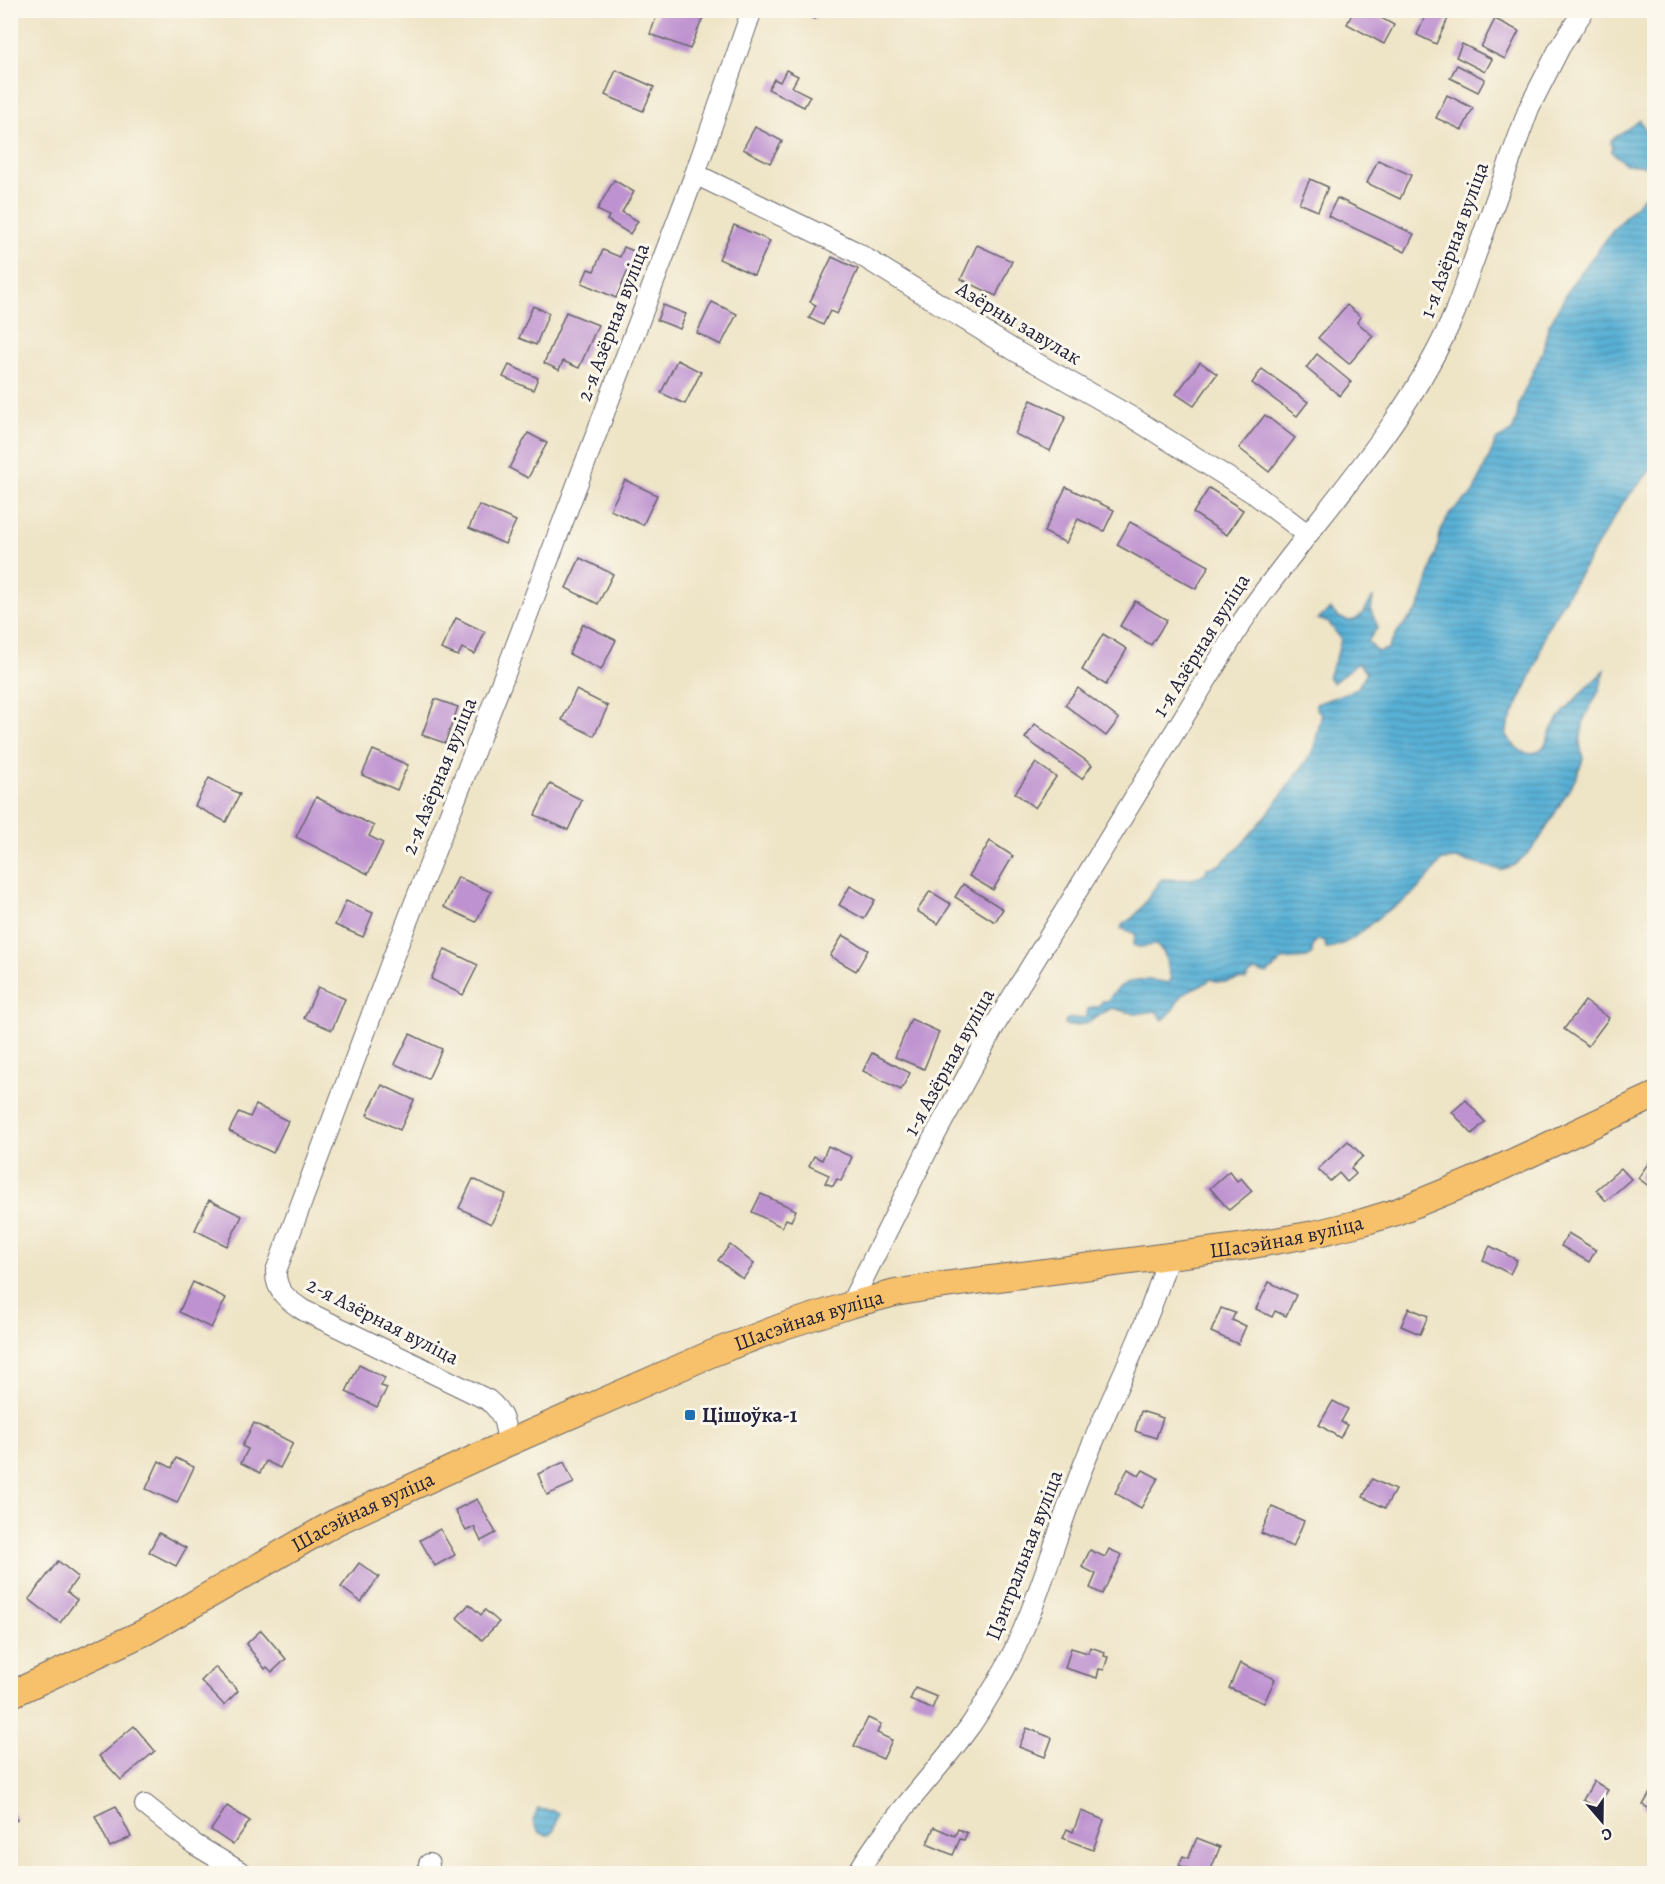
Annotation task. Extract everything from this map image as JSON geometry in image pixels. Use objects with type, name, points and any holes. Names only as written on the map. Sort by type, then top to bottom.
[{"type":"main road","name":"Шасэйная вуліца","points":[[10,1695],[145,1632],[336,1522],[713,1353],[784,1326],[895,1293],[1168,1257],[1314,1234],[1396,1212],[1473,1181],[1654,1096]]},
{"type":"street","name":"2-я Азёрная вуліца","points":[[508,1443],[505,1424],[499,1409],[488,1400],[303,1310],[279,1289],[275,1281],[276,1271],[396,949],[510,662],[695,174],[752,10]]},
{"type":"street","name":"1-я Азёрная вуліца","points":[[850,1305],[928,1149],[995,1025],[1242,622],[1306,534],[1363,465],[1418,385],[1434,357],[1455,312],[1529,108],[1560,47],[1584,10]]},
{"type":"street","name":"Азёрны завулак","points":[[695,174],[854,251],[1017,352],[1133,418],[1246,489],[1306,534]]},
{"type":"street","name":"Цэнтральная вуліца","points":[[857,1874],[875,1844],[971,1725],[1019,1642],[1039,1595],[1083,1466],[1156,1299],[1168,1257]]},
{"type":"street","points":[[145,1805],[194,1844],[244,1874]]},
{"type":"water","points":[[1640,120],[1649,137],[1654,136],[1654,172],[1645,166],[1626,164],[1612,152],[1611,140]]},
{"type":"water","points":[[1654,176],[1654,466],[1622,504],[1546,630],[1536,665],[1508,725],[1506,736],[1524,752],[1532,753],[1541,749],[1559,718],[1605,670],[1599,691],[1584,719],[1580,743],[1583,759],[1577,776],[1539,840],[1514,865],[1501,870],[1457,859],[1442,860],[1427,880],[1408,898],[1384,913],[1350,940],[1335,947],[1326,948],[1325,942],[1319,939],[1313,944],[1312,953],[1307,958],[1282,960],[1267,974],[1255,971],[1246,980],[1223,982],[1211,979],[1185,993],[1163,1020],[1156,1011],[1135,1014],[1112,1008],[1081,1024],[1068,1026],[1065,1024],[1069,1019],[1086,1017],[1088,1009],[1097,1007],[1103,1001],[1108,1001],[1120,987],[1134,980],[1169,983],[1171,979],[1164,953],[1156,945],[1139,947],[1133,945],[1136,934],[1121,928],[1123,924],[1140,910],[1162,879],[1201,876],[1206,873],[1207,868],[1219,865],[1241,845],[1270,811],[1313,752],[1322,714],[1316,709],[1316,704],[1357,689],[1367,672],[1358,663],[1333,683],[1328,677],[1341,639],[1329,623],[1318,619],[1330,609],[1344,620],[1355,620],[1373,597],[1371,611],[1378,627],[1368,641],[1377,652],[1388,649],[1398,631],[1419,608],[1441,530],[1451,512],[1473,493],[1497,439],[1512,432],[1519,403],[1543,350],[1548,327],[1572,284],[1615,228],[1648,192]]},
{"type":"water","points":[[538,1809],[559,1814],[554,1830],[549,1835],[541,1833],[534,1824]]},
{"type":"building","points":[[659,10],[706,10],[690,49],[650,34]]},
{"type":"building","points":[[801,10],[819,10],[815,19],[800,13]]},
{"type":"building","points":[[1354,10],[1367,10],[1394,25],[1384,44],[1347,24]]},
{"type":"building","points":[[1428,10],[1452,10],[1436,44],[1417,35]]},
{"type":"building","points":[[1495,19],[1519,31],[1505,59],[1481,47]]},
{"type":"building","points":[[1462,44],[1492,59],[1485,72],[1456,57]]},
{"type":"building","points":[[1457,65],[1485,79],[1478,92],[1450,78]]},
{"type":"building","points":[[616,70],[654,87],[643,111],[605,95]]},
{"type":"building","points":[[786,70],[798,76],[792,87],[810,96],[804,107],[768,89],[774,79],[780,82]]},
{"type":"building","points":[[1447,95],[1473,108],[1462,130],[1436,118]]},
{"type":"building","points":[[755,127],[782,141],[770,163],[743,149]]},
{"type":"building","points":[[1378,160],[1411,175],[1400,199],[1367,183]]},
{"type":"building","points":[[1310,179],[1328,187],[1318,211],[1299,203]]},
{"type":"building","points":[[614,180],[634,192],[622,212],[638,221],[630,234],[607,220],[609,216],[597,210]]},
{"type":"building","points":[[1337,198],[1414,234],[1405,252],[1328,216]]},
{"type":"building","points":[[734,225],[770,241],[754,275],[719,259]]},
{"type":"building","points":[[977,245],[1012,261],[996,296],[961,279]]},
{"type":"building","points":[[624,247],[636,252],[616,298],[582,283],[588,269],[594,271],[603,250],[620,257]]},
{"type":"building","points":[[832,257],[858,269],[837,314],[830,311],[823,325],[809,318],[816,305],[810,302]]},
{"type":"building","points":[[712,302],[737,314],[721,345],[697,333]]},
{"type":"building","points":[[663,305],[686,314],[680,329],[657,320]]},
{"type":"building","points":[[1347,305],[1361,317],[1357,322],[1373,336],[1349,364],[1318,338]]},
{"type":"building","points":[[533,306],[549,313],[536,345],[519,338]]},
{"type":"building","points":[[566,312],[598,325],[579,368],[563,361],[559,370],[544,363]]},
{"type":"building","points":[[1317,354],[1351,382],[1340,396],[1306,368]]},
{"type":"building","points":[[677,360],[701,372],[685,404],[661,393]]},
{"type":"building","points":[[1200,362],[1217,374],[1194,406],[1176,394]]},
{"type":"building","points":[[509,365],[538,378],[533,390],[503,377]]},
{"type":"building","points":[[1262,369],[1308,402],[1297,416],[1252,383]]},
{"type":"building","points":[[1031,400],[1066,416],[1050,451],[1015,434]]},
{"type":"building","points":[[1265,415],[1295,438],[1269,472],[1239,448]]},
{"type":"building","points":[[528,433],[547,443],[528,478],[509,468]]},
{"type":"building","points":[[625,480],[657,495],[643,525],[610,510]]},
{"type":"building","points":[[1066,487],[1114,510],[1104,531],[1078,519],[1066,543],[1044,532]]},
{"type":"building","points":[[1209,488],[1243,510],[1227,535],[1193,513]]},
{"type":"building","points":[[479,505],[516,521],[505,544],[469,528]]},
{"type":"building","points":[[1130,522],[1209,566],[1196,589],[1117,545]]},
{"type":"building","points":[[580,558],[613,574],[598,604],[566,588]]},
{"type":"building","points":[[1135,601],[1167,620],[1151,645],[1120,626]]},
{"type":"building","points":[[456,618],[485,632],[475,654],[462,648],[458,656],[441,649]]},
{"type":"building","points":[[583,624],[616,640],[601,670],[569,654]]},
{"type":"building","points":[[1103,634],[1127,649],[1106,685],[1082,670]]},
{"type":"building","points":[[1078,688],[1119,719],[1106,736],[1065,705]]},
{"type":"building","points":[[576,690],[608,706],[594,736],[562,720]]},
{"type":"building","points":[[435,699],[458,707],[445,743],[422,735]]},
{"type":"building","points":[[1035,724],[1092,765],[1082,779],[1025,738]]},
{"type":"building","points":[[373,750],[408,765],[397,790],[362,775]]},
{"type":"building","points":[[1036,763],[1056,777],[1035,808],[1015,793]]},
{"type":"building","points":[[209,778],[240,794],[226,822],[195,806]]},
{"type":"building","points":[[550,784],[582,800],[568,830],[535,815]]},
{"type":"building","points":[[316,797],[374,826],[369,836],[383,843],[368,874],[296,837]]},
{"type":"building","points":[[990,841],[1013,856],[993,890],[969,876]]},
{"type":"building","points":[[458,877],[491,892],[476,922],[444,907]]},
{"type":"building","points":[[963,884],[1003,909],[995,922],[955,897]]},
{"type":"building","points":[[850,886],[875,900],[864,919],[839,905]]},
{"type":"building","points":[[930,891],[951,904],[938,924],[917,911]]},
{"type":"building","points":[[346,901],[373,913],[363,937],[335,925]]},
{"type":"building","points":[[843,935],[868,950],[856,971],[830,956]]},
{"type":"building","points":[[445,949],[478,965],[463,995],[431,979]]},
{"type":"building","points":[[318,987],[345,999],[332,1030],[304,1018]]},
{"type":"building","points":[[1585,1001],[1609,1018],[1588,1046],[1564,1029]]},
{"type":"building","points":[[911,1019],[939,1032],[924,1069],[895,1057]]},
{"type":"building","points":[[410,1034],[442,1049],[428,1079],[395,1064]]},
{"type":"building","points":[[872,1053],[910,1073],[901,1090],[863,1071]]},
{"type":"building","points":[[382,1085],[414,1100],[400,1130],[367,1115]]},
{"type":"building","points":[[1466,1100],[1485,1122],[1472,1134],[1452,1112]]},
{"type":"building","points":[[256,1105],[288,1121],[273,1153],[229,1131],[239,1112],[250,1117]]},
{"type":"building","points":[[1348,1141],[1363,1156],[1351,1168],[1356,1174],[1347,1182],[1339,1173],[1330,1181],[1318,1169]]},
{"type":"building","points":[[828,1146],[852,1157],[841,1181],[837,1179],[833,1186],[825,1183],[829,1175],[809,1166],[814,1156],[822,1160]]},
{"type":"building","points":[[1649,1162],[1654,1165],[1654,1190],[1638,1178]]},
{"type":"building","points":[[1621,1168],[1631,1179],[1606,1201],[1596,1190]]},
{"type":"building","points":[[1229,1171],[1237,1181],[1241,1178],[1252,1191],[1229,1210],[1210,1188]]},
{"type":"building","points":[[473,1179],[506,1194],[491,1224],[459,1208]]},
{"type":"building","points":[[761,1194],[796,1210],[791,1221],[786,1219],[782,1227],[752,1212]]},
{"type":"building","points":[[209,1200],[242,1216],[227,1246],[195,1230]]},
{"type":"building","points":[[1568,1233],[1596,1250],[1589,1262],[1561,1246]]},
{"type":"building","points":[[730,1245],[754,1264],[743,1279],[718,1260]]},
{"type":"building","points":[[1490,1246],[1517,1260],[1510,1274],[1483,1260]]},
{"type":"building","points":[[193,1282],[226,1298],[211,1328],[179,1312]]},
{"type":"building","points":[[1269,1282],[1296,1295],[1286,1316],[1275,1311],[1272,1317],[1256,1309]]},
{"type":"building","points":[[1221,1308],[1235,1313],[1232,1320],[1246,1326],[1238,1344],[1211,1332]]},
{"type":"building","points":[[1409,1308],[1428,1316],[1420,1334],[1401,1326]]},
{"type":"building","points":[[359,1365],[385,1378],[381,1386],[387,1388],[377,1407],[346,1392]]},
{"type":"building","points":[[1333,1401],[1348,1409],[1341,1422],[1347,1425],[1340,1438],[1319,1425]]},
{"type":"building","points":[[1141,1411],[1163,1418],[1156,1438],[1135,1431]]},
{"type":"building","points":[[254,1423],[293,1443],[280,1468],[266,1461],[260,1473],[241,1463],[248,1449],[242,1446]]},
{"type":"building","points":[[176,1458],[194,1467],[177,1503],[146,1489],[159,1461],[172,1468]]},
{"type":"building","points":[[564,1462],[574,1483],[547,1495],[538,1474]]},
{"type":"building","points":[[1128,1469],[1139,1476],[1143,1470],[1158,1478],[1141,1508],[1115,1493]]},
{"type":"building","points":[[1372,1479],[1395,1490],[1385,1508],[1363,1497]]},
{"type":"building","points":[[477,1499],[496,1533],[481,1541],[474,1527],[466,1531],[455,1510]]},
{"type":"building","points":[[1272,1507],[1304,1521],[1293,1547],[1261,1533]]},
{"type":"building","points":[[440,1529],[455,1555],[435,1566],[420,1540]]},
{"type":"building","points":[[159,1533],[186,1548],[176,1566],[149,1552]]},
{"type":"building","points":[[1109,1549],[1122,1555],[1102,1594],[1090,1588],[1096,1574],[1082,1567],[1090,1550],[1105,1557]]},
{"type":"building","points":[[58,1561],[78,1577],[67,1592],[77,1600],[60,1623],[29,1599]]},
{"type":"building","points":[[359,1563],[379,1577],[361,1602],[341,1587]]},
{"type":"building","points":[[469,1604],[481,1615],[485,1610],[499,1622],[482,1640],[457,1618]]},
{"type":"building","points":[[261,1630],[286,1659],[272,1672],[267,1667],[265,1669],[246,1644]]},
{"type":"building","points":[[1090,1647],[1105,1652],[1104,1656],[1108,1657],[1104,1670],[1099,1669],[1097,1678],[1065,1668],[1071,1648],[1088,1653]]},
{"type":"building","points":[[1240,1663],[1275,1679],[1264,1703],[1229,1688]]},
{"type":"building","points":[[215,1667],[238,1691],[224,1705],[201,1681]]},
{"type":"building","points":[[915,1688],[937,1697],[932,1709],[910,1700]]},
{"type":"building","points":[[868,1718],[881,1724],[877,1733],[892,1740],[883,1759],[854,1746]]},
{"type":"building","points":[[134,1726],[155,1751],[121,1780],[99,1756]]},
{"type":"building","points":[[1027,1728],[1052,1738],[1045,1757],[1019,1747]]},
{"type":"building","points":[[1594,1781],[1608,1790],[1597,1808],[1583,1800]]},
{"type":"building","points":[[1654,1786],[1654,1812],[1643,1805]]},
{"type":"building","points":[[10,1806],[17,1820],[10,1823]]},
{"type":"building","points":[[116,1806],[131,1837],[110,1847],[95,1816]]},
{"type":"building","points":[[227,1806],[250,1821],[233,1845],[211,1830]]},
{"type":"building","points":[[1081,1811],[1104,1820],[1093,1850],[1063,1838],[1067,1829],[1073,1832]]},
{"type":"building","points":[[934,1827],[955,1836],[958,1829],[967,1833],[964,1840],[960,1839],[953,1855],[927,1844]]},
{"type":"building","points":[[1197,1838],[1220,1847],[1209,1874],[1201,1874],[1179,1865],[1183,1856],[1188,1858]]},
{"type":"place","name":"Цішоўка-1","points":[[690,1415]]}]
